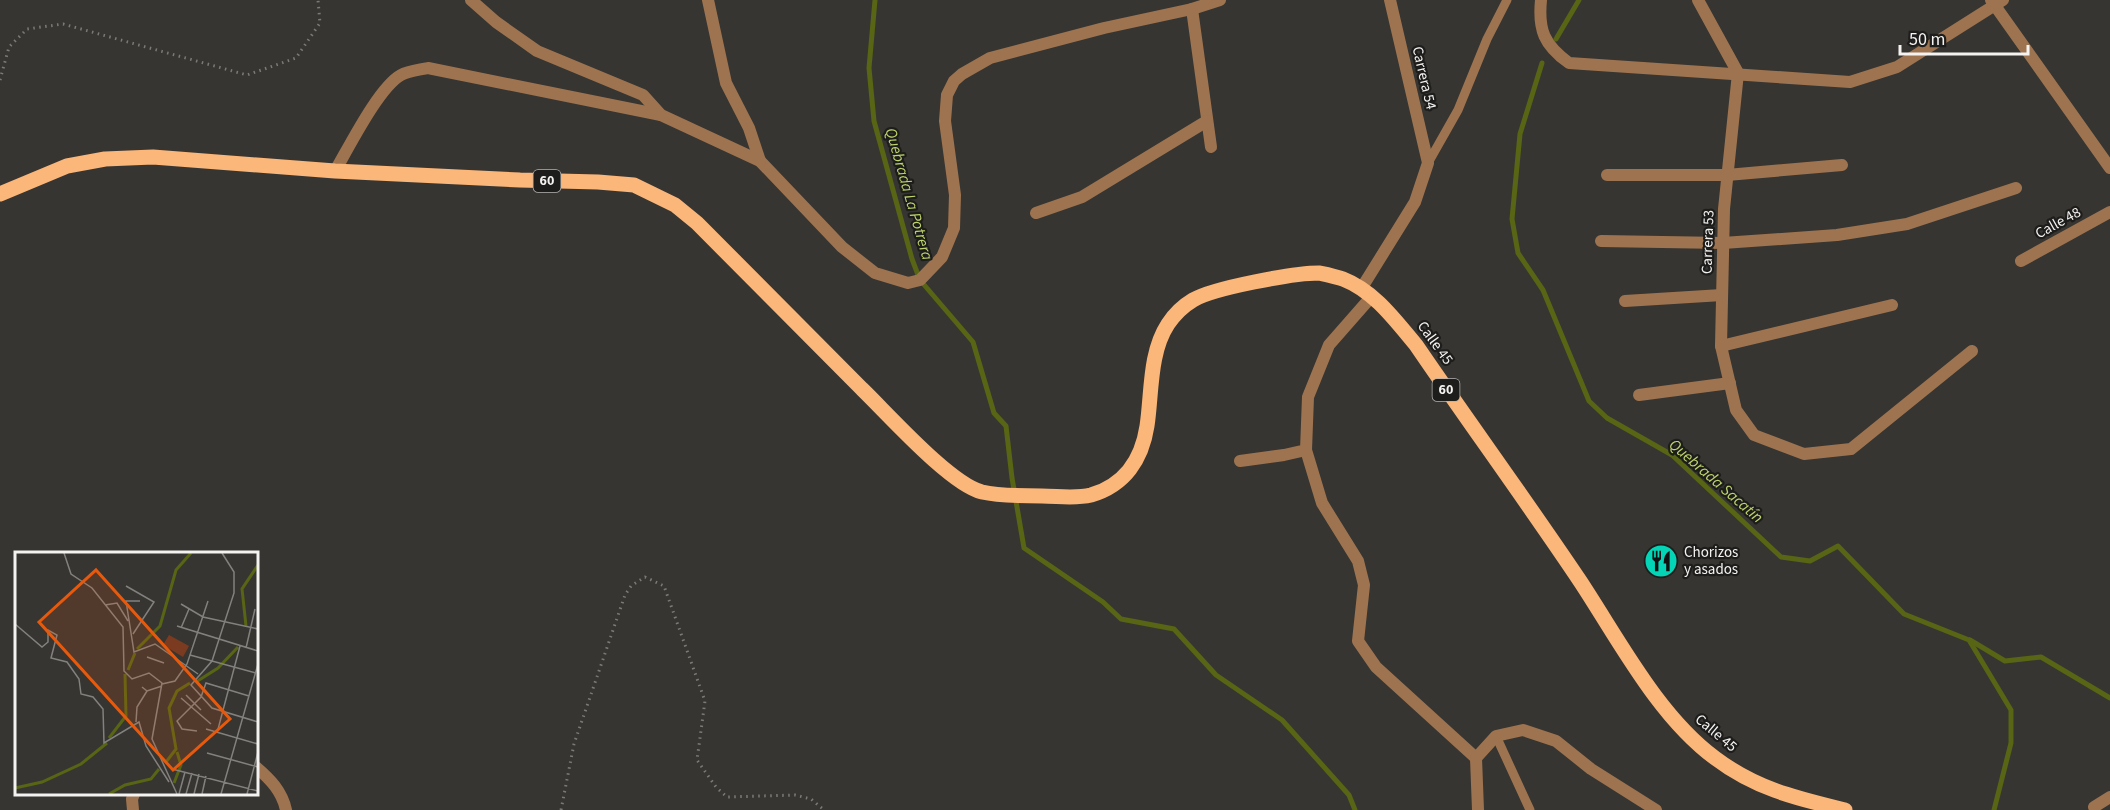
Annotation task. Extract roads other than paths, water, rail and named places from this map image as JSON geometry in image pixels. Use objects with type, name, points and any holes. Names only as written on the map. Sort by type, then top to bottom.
[{"type":"main road","name":"60","points":[[0,194],[67,166],[105,159],[153,157],[335,171]]},
{"type":"main road","name":"Calle 45","points":[[335,171],[598,182],[634,185],[656,194],[675,205],[697,223],[933,458],[959,481],[982,492],[1071,497],[1090,495],[1110,487],[1128,473],[1140,455],[1160,340],[1168,324],[1180,310],[1193,299],[1214,291],[1297,274],[1322,273],[1344,280],[1366,293],[1389,312],[1416,345],[1579,579],[1662,705],[1688,736],[1742,777],[1779,793],[1845,810]]},
{"type":"street","points":[[471,0],[496,22],[537,51],[643,95],[661,115]]},
{"type":"street","points":[[708,0],[726,83],[748,128],[760,161]]},
{"type":"street","points":[[335,171],[382,93],[392,81],[403,73],[428,68],[661,115],[760,161],[842,247],[875,273],[908,283],[920,280],[942,257],[954,228],[955,195],[945,121],[947,95],[954,81],[990,58],[1104,28],[1192,9],[1220,0]]},
{"type":"street","name":"Carrera 54","points":[[1390,0],[1428,163]]},
{"type":"street","points":[[1541,0],[1539,20],[1546,40],[1552,50],[1569,63],[1850,81],[1898,67],[1996,2],[2110,168]]},
{"type":"street","points":[[1698,0],[1738,73]]},
{"type":"street","points":[[1192,9],[1211,147]]},
{"type":"street","name":"Carrera 53","points":[[1738,73],[1727,175],[1721,346],[1736,410],[1754,435],[1804,454],[1851,449],[1972,351]]},
{"type":"street","points":[[1035,213],[1082,197],[1208,121]]},
{"type":"street","points":[[1428,163],[1415,202],[1366,293],[1329,345],[1308,397],[1306,450],[1322,503],[1358,561],[1364,585],[1358,641],[1376,667],[1476,758]]},
{"type":"street","points":[[1607,175],[1727,175],[1842,165]]},
{"type":"street","points":[[1601,242],[1723,243],[1837,235],[1907,224],[2016,188]]},
{"type":"street","name":"Calle 48","points":[[2021,261],[2110,212]]},
{"type":"street","points":[[1625,301],[1722,294]]},
{"type":"street","points":[[1721,346],[1892,305]]},
{"type":"street","points":[[1639,395],[1730,383]]},
{"type":"street","points":[[1240,461],[1306,450]]},
{"type":"street","points":[[1478,810],[1476,758],[1496,736],[1523,730],[1556,741],[1591,769],[1656,810]]},
{"type":"street","points":[[258,768],[274,782],[285,802],[286,810]]},
{"type":"street","points":[[133,810],[134,795]]},
{"type":"street","points":[[2094,807],[2110,796]]},
{"type":"lane","points":[[1428,163],[1458,110],[1487,39],[1507,0]]},
{"type":"lane","points":[[1496,736],[1530,810]]},
{"type":"waterway","name":"Quebrada La Potrera","points":[[875,0],[869,68],[874,121],[912,259],[920,280],[973,342],[994,413],[1006,426],[1024,548],[1103,602],[1121,619],[1174,629],[1216,675],[1282,720],[1349,795],[1355,810]]},
{"type":"waterway","name":"Quebrada Sacatín","points":[[1556,39],[1579,0]]},
{"type":"waterway","name":"Quebrada Sacatín","points":[[1542,63],[1520,134],[1512,219],[1518,253],[1543,290],[1589,401],[1607,418],[1672,455],[1781,557],[1810,561],[1838,546],[1904,614],[1969,640],[2011,710],[2011,743],[1994,810]]},
{"type":"waterway","points":[[1970,640],[2005,661],[2041,657],[2110,698]]},
{"type":"place","name":"Chorizos y asados","points":[[1661,561]]}]
